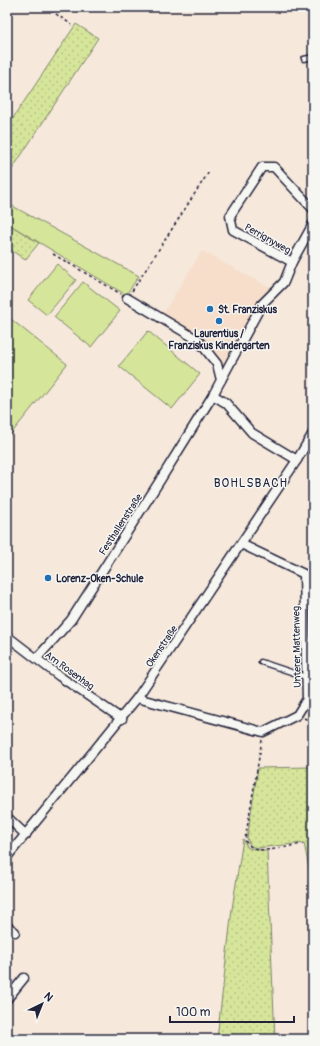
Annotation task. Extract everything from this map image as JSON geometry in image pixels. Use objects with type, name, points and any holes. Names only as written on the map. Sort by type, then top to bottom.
[{"type":"street","name":"Perrignyweg","points":[[292,262],[233,230],[230,216],[262,167],[274,167],[313,208]]},
{"type":"street","name":"Perrignyweg","points":[[262,304],[284,282],[292,262],[313,224]]},
{"type":"street","points":[[127,298],[198,340],[216,364],[221,380]]},
{"type":"street","name":"Festhallenstraße","points":[[37,658],[71,620],[213,395],[262,304]]},
{"type":"street","points":[[213,395],[226,403],[252,433],[298,460]]},
{"type":"street","name":"Okenstraße","points":[[7,857],[122,719],[298,460],[313,432]]},
{"type":"street","name":"Unterer Mattenweg","points":[[241,544],[304,574],[307,699],[297,715],[263,732]]},
{"type":"street","name":"Am Rosenhag","points":[[8,639],[122,719]]},
{"type":"street","points":[[137,698],[263,732]]},
{"type":"street","points":[[7,817],[26,835]]},
{"type":"street","points":[[7,926],[15,932]]},
{"type":"street","points":[[7,999],[24,978]]},
{"type":"lane","points":[[304,59],[313,57]]},
{"type":"lane","points":[[261,662],[306,677]]},
{"type":"path","points":[[46,7],[72,25]]},
{"type":"path","points":[[53,254],[127,298],[210,170]]},
{"type":"path","points":[[263,732],[245,840],[248,845],[254,849],[267,849],[303,844]]},
{"type":"shaded area","name":"St. Franziskus","points":[[202,251],[271,288],[257,303],[223,370],[212,351],[195,334],[162,315]]},
{"type":"green space","points":[[76,24],[98,38],[7,177],[7,127]]},
{"type":"green space","points":[[7,203],[139,276],[126,295],[7,223]]},
{"type":"green space","points":[[7,223],[39,243],[25,260],[7,247]]},
{"type":"green space","points":[[57,264],[76,280],[47,315],[28,300]]},
{"type":"green space","points":[[83,282],[120,311],[91,347],[54,317]]},
{"type":"green space","points":[[7,316],[67,364],[7,439]]},
{"type":"green space","points":[[148,331],[200,374],[172,409],[119,366]]},
{"type":"green space","points":[[313,767],[313,889],[304,843],[256,848],[250,846],[247,838],[258,768]]},
{"type":"green space","points":[[243,839],[248,848],[267,851],[275,1039],[217,1039],[232,909]]},
{"type":"place","name":"St. Franziskus","points":[[210,309]]},
{"type":"place","name":"Laurentius / Franziskus Kindergarten","points":[[219,321]]},
{"type":"place","name":"Lorenz-Oken-Schule","points":[[48,578]]},
{"type":"district","name":"BOHLSBACH","points":[[251,483]]}]
